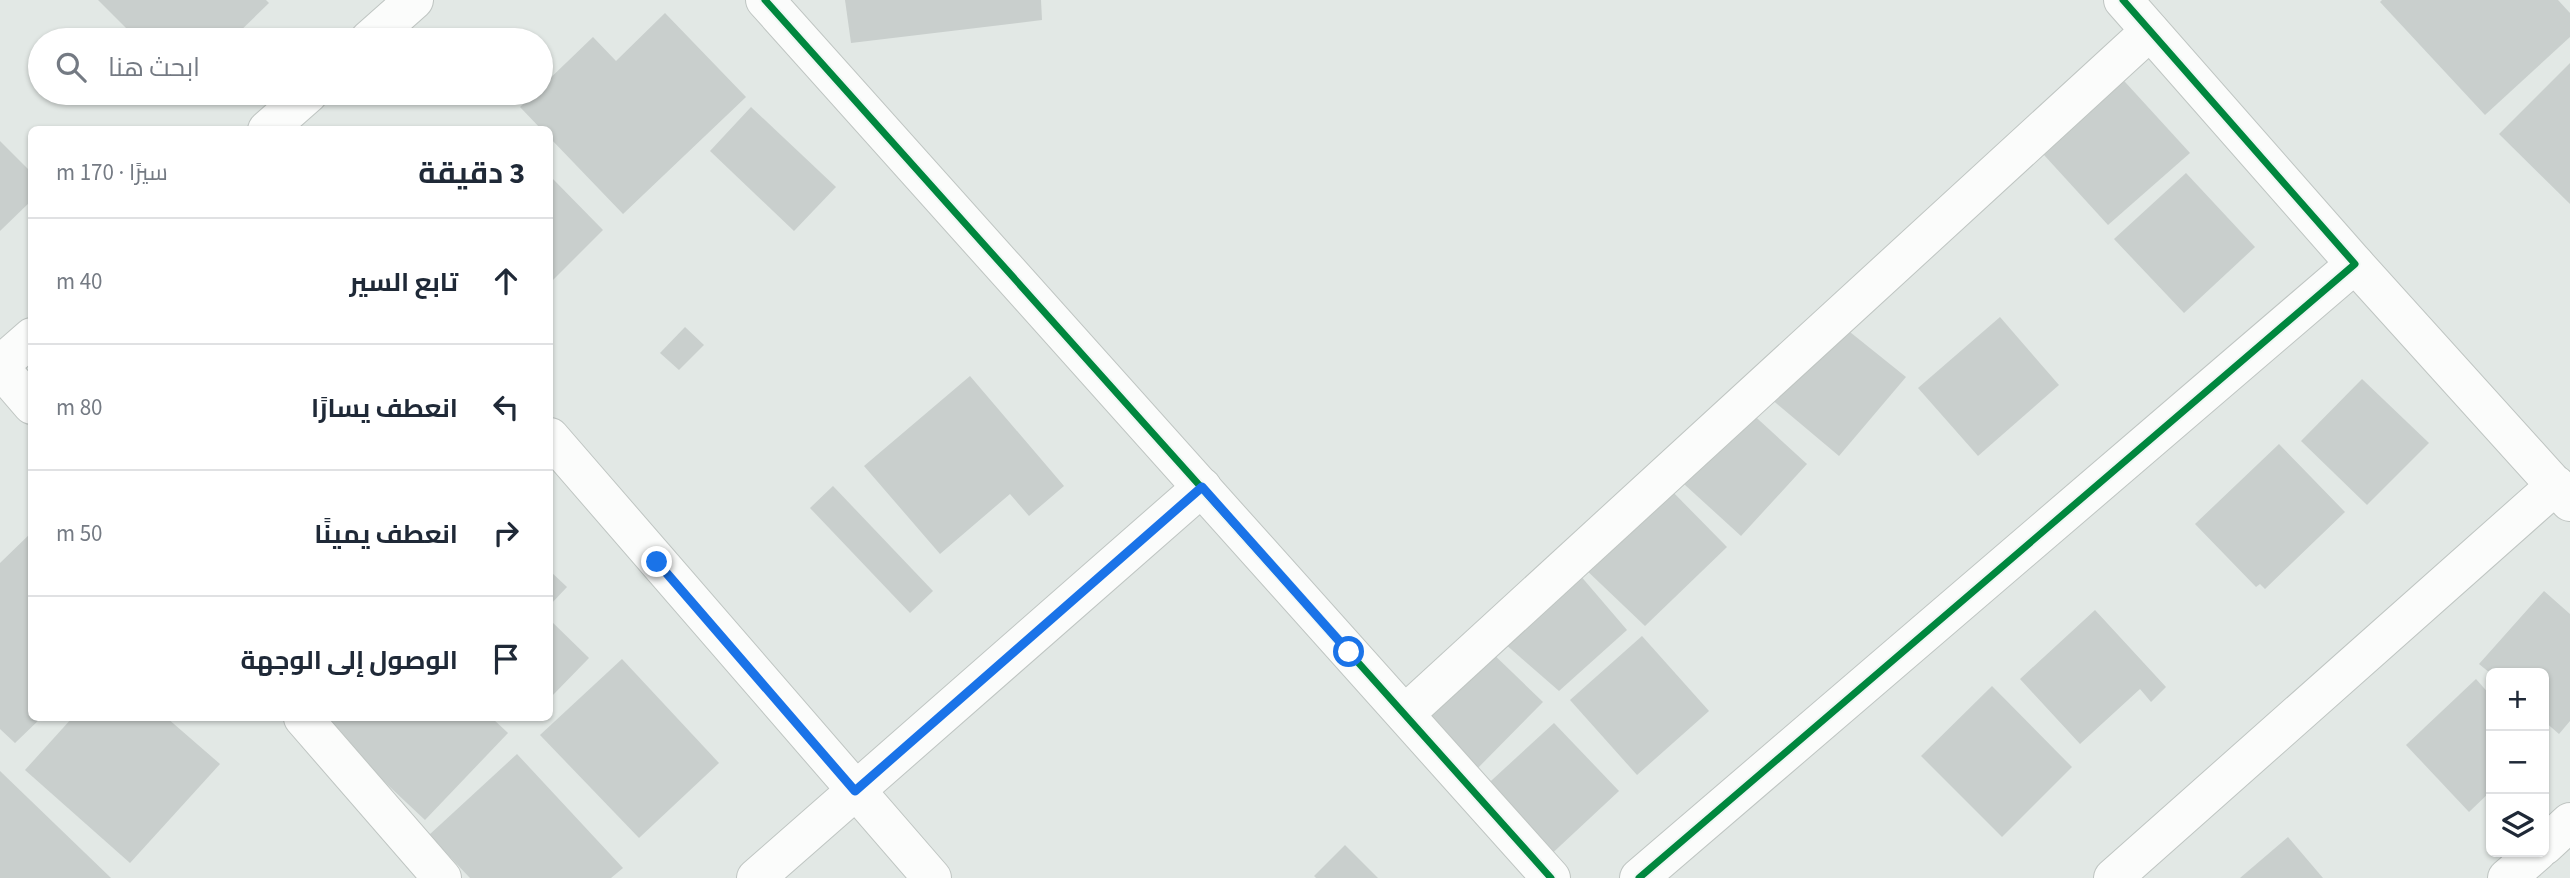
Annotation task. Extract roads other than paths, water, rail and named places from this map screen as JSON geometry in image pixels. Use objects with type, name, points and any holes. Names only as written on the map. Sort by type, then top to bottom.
[{"type":"street","points":[[382,28],[414,0]]},
{"type":"street","points":[[765,0],[1551,878]]},
{"type":"street","points":[[2113,878],[2563,493],[2355,264],[2123,0]]},
{"type":"street","points":[[1405,714],[2150,31]]},
{"type":"street","points":[[277,126],[297,105]]},
{"type":"street","points":[[1639,878],[2355,264]]},
{"type":"street","points":[[28,342],[0,367],[28,400]]},
{"type":"street","points":[[553,440],[932,878]]},
{"type":"street","points":[[757,878],[1202,487]]},
{"type":"street","points":[[306,721],[442,878]]},
{"type":"street","points":[[2549,841],[2570,822]]},
{"type":"street","points":[[2507,878],[2531,857]]}]
